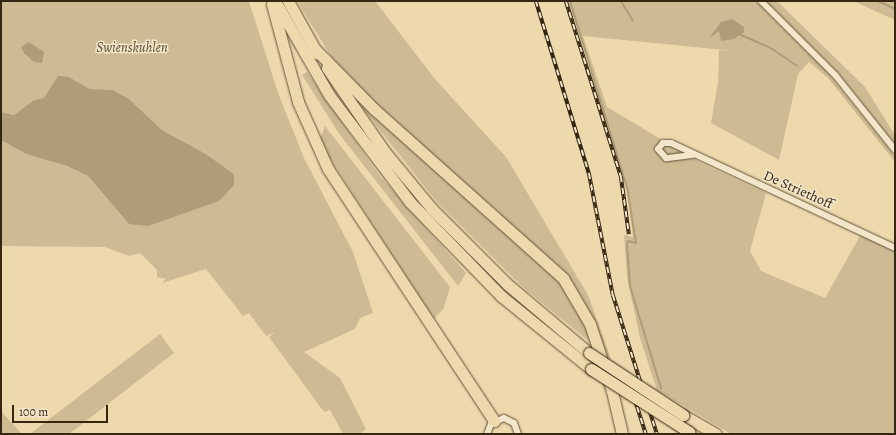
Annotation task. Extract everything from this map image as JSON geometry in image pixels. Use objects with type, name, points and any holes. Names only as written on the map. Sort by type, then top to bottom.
[{"type":"highway","points":[[272,1],[298,102],[325,163],[494,421]]},
{"type":"highway","points":[[275,1],[329,94],[410,202],[492,287],[591,369],[690,433]]},
{"type":"highway","points":[[288,1],[314,48],[384,151],[432,209],[507,284],[589,353],[683,415],[716,434]]},
{"type":"highway","points":[[314,48],[379,114],[563,278],[590,324],[612,391],[622,434]]},
{"type":"street","points":[[761,1],[836,76],[895,150]]},
{"type":"street","name":"De Striethoff","points":[[692,155],[666,158],[658,149],[659,146],[668,142],[692,155],[895,248]]},
{"type":"street","points":[[487,434],[494,421],[510,420],[517,427],[518,434]]},
{"type":"green space","name":"Swienskuhlen","points":[[1,1],[249,1],[278,93],[304,158],[353,252],[373,313],[360,318],[355,329],[304,352],[340,378],[366,429],[360,434],[343,434],[330,410],[324,412],[269,337],[275,332],[266,336],[249,313],[243,316],[206,269],[162,283],[166,279],[157,277],[157,270],[140,253],[129,256],[105,247],[1,246],[1,140],[26,154],[67,166],[88,176],[129,224],[234,174],[206,154],[162,130],[129,99],[113,90],[90,89],[69,77],[44,98],[34,100],[14,115],[1,112]]},
{"type":"green space","points":[[297,1],[375,1],[435,79],[506,157],[588,295],[611,359],[525,289],[437,202],[364,110]]},
{"type":"green space","points":[[568,1],[756,1],[825,69],[895,156],[895,162],[828,78],[809,62],[798,74],[779,160],[711,123],[718,82],[719,50],[735,51],[579,35]]},
{"type":"green space","points":[[766,1],[777,1],[865,87],[895,135],[895,144],[838,73]]},
{"type":"green space","points":[[853,1],[895,1],[895,20]]},
{"type":"green space","points":[[583,36],[607,107],[701,163],[766,193],[750,251],[761,271],[825,298],[861,234],[895,250],[895,434],[731,434],[657,390],[640,338],[627,277],[624,235],[633,237],[627,190],[597,97],[596,83],[580,38]]},
{"type":"green space","points":[[307,72],[379,175],[466,273],[458,286],[340,135],[302,75]]},
{"type":"green space","points":[[325,126],[450,287],[444,308],[434,319],[319,142]]},
{"type":"green space","points":[[160,334],[174,353],[69,434],[30,434]]},
{"type":"green space","points":[[1,411],[10,421],[22,434],[1,434]]},
{"type":"shaded area","points":[[732,19],[744,27],[744,32],[734,39],[721,41],[719,31],[709,38],[721,22]]},
{"type":"shaded area","points":[[29,42],[44,52],[42,63],[34,62],[24,53],[21,47]]},
{"type":"shaded area","points":[[58,76],[69,77],[90,89],[113,90],[129,99],[162,130],[206,154],[234,174],[234,185],[219,201],[148,226],[129,224],[88,176],[67,166],[26,154],[1,140],[1,112],[14,115],[34,100],[44,98]]},
{"type":"waterway","points":[[570,1],[627,187],[636,243],[628,241],[627,244],[630,286],[661,388]]},
{"type":"waterway","points":[[621,1],[633,21]]},
{"type":"waterway","points":[[878,1],[895,9]]},
{"type":"waterway","points":[[739,34],[772,49],[797,66]]},
{"type":"railway","points":[[536,1],[589,173],[613,295],[657,434]]},
{"type":"railway","points":[[566,1],[621,176],[629,234]]},
{"type":"railway","points":[[630,384],[646,434]]}]
